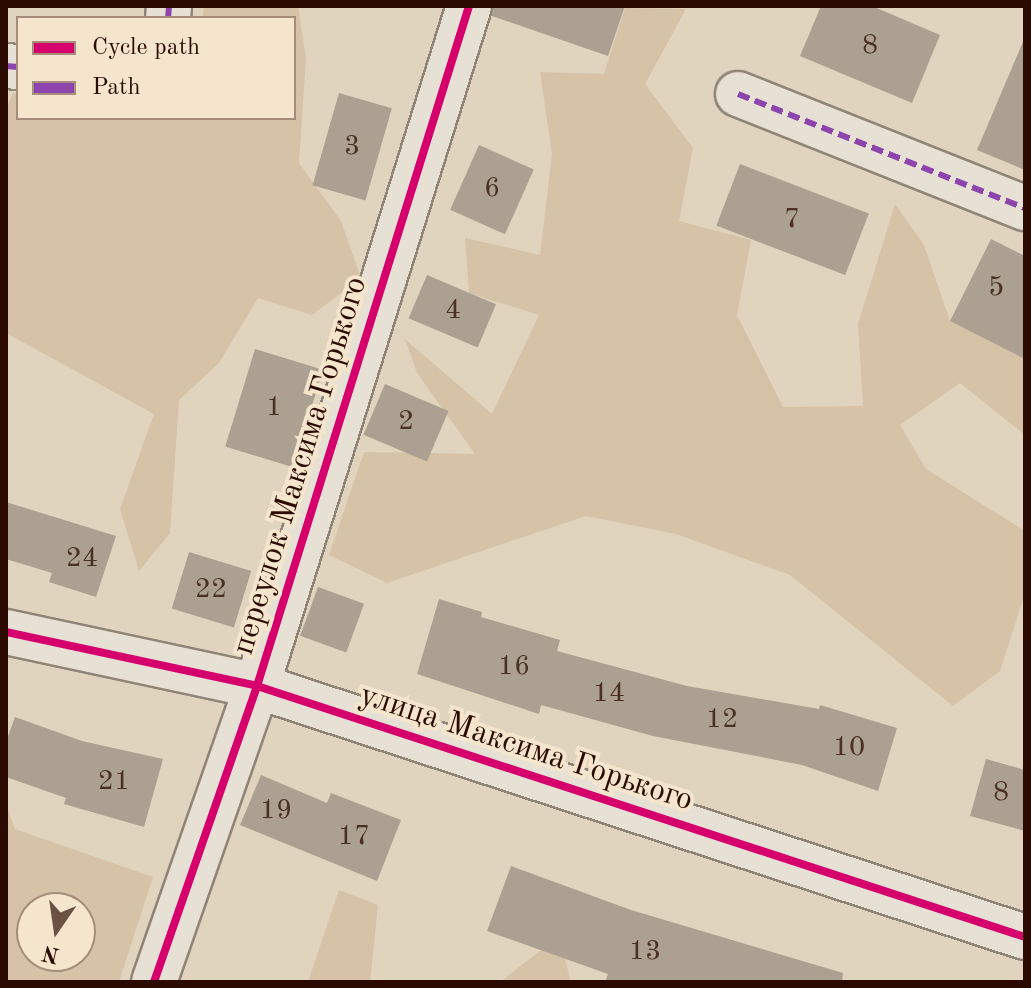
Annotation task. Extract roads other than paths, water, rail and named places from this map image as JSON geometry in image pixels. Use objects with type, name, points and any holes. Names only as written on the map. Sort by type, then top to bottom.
[{"type":"street","name":"переулок Максима Горького","points":[[154,982],[257,686],[469,6]]},
{"type":"street","points":[[738,94],[1025,208]]},
{"type":"street","name":"улица Максима Горького","points":[[6,632],[257,686],[1025,937]]}]
